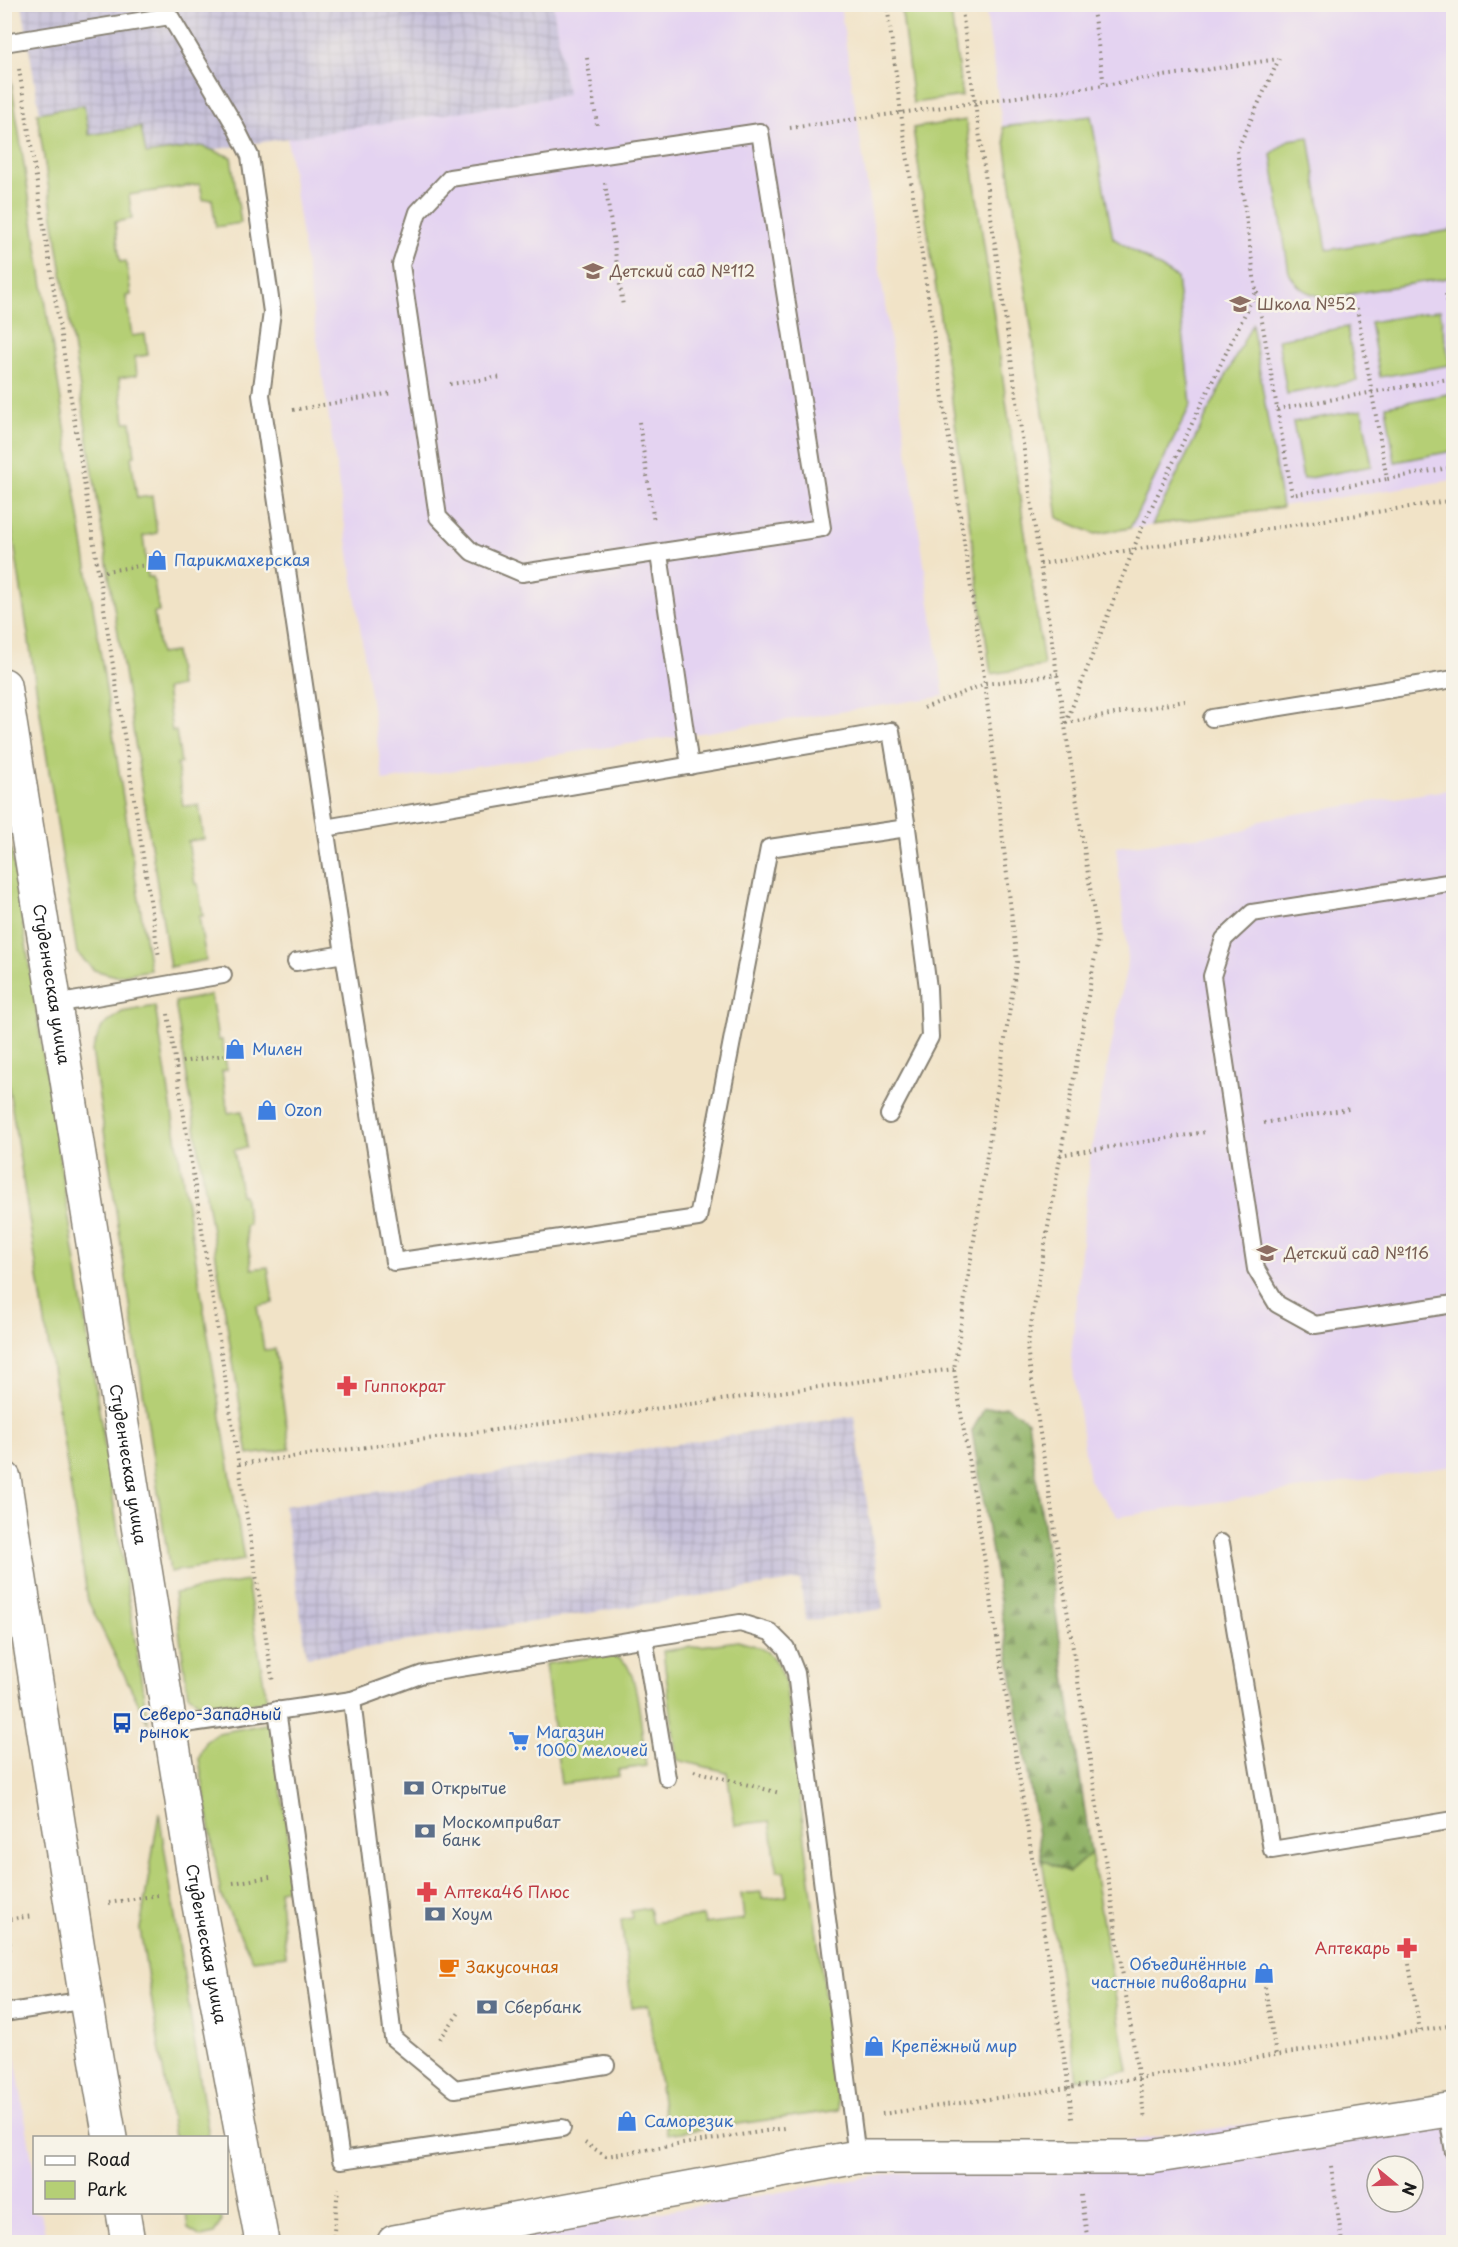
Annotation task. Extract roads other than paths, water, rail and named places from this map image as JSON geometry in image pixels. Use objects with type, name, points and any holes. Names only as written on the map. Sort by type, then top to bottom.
[{"type":"street","name":"Студенческая улица","points":[[4,685],[196,1888],[262,2242]]},
{"type":"street","points":[[4,1478],[110,2136]]},
{"type":"street","points":[[394,2242],[857,2157],[1151,2157],[1450,2110]]},
{"type":"street","points":[[123,2214],[128,2242]]},
{"type":"lane","points":[[10,42],[170,16],[234,124],[250,156],[272,312],[261,395],[344,954],[394,1262],[698,1218],[769,848],[907,828]]},
{"type":"lane","points":[[760,132],[822,528],[659,554],[522,573],[472,552],[438,517],[401,265],[418,212],[450,178],[760,132]]},
{"type":"lane","points":[[659,554],[690,766]]},
{"type":"lane","points":[[1212,718],[1454,679]]},
{"type":"lane","points":[[325,828],[891,730],[907,828],[928,988],[930,1037],[888,1115]]},
{"type":"lane","points":[[1454,882],[1252,913],[1224,939],[1212,976],[1256,1269],[1277,1304],[1315,1325],[1454,1304]]},
{"type":"lane","points":[[297,962],[344,954]]},
{"type":"lane","points":[[56,1004],[223,975]]},
{"type":"lane","points":[[1221,1543],[1272,1850],[1454,1820]]},
{"type":"lane","points":[[171,1726],[352,1700],[423,1674],[644,1638],[740,1623],[770,1632],[786,1648],[796,1673],[857,2157]]},
{"type":"lane","points":[[644,1638],[665,1770]]},
{"type":"lane","points":[[352,1700],[393,2038],[455,2089],[606,2065]]},
{"type":"lane","points":[[277,1710],[341,2160],[562,2128]]},
{"type":"lane","points":[[4,2013],[86,2000]]},
{"type":"lane","points":[[1450,2110],[1454,2152]]},
{"type":"place","name":"Детский сад №112","points":[[593,271]]},
{"type":"place","name":"Школа №52","points":[[1240,304]]},
{"type":"place","name":"Парикмахерская","points":[[157,560]]},
{"type":"place","name":"Милен","points":[[235,1049]]},
{"type":"place","name":"Ozon","points":[[267,1110]]},
{"type":"place","name":"Детский сад №116","points":[[1267,1253]]},
{"type":"place","name":"Гиппократ","points":[[347,1386]]},
{"type":"place","name":"Северо-Западный рынок","points":[[122,1723]]},
{"type":"place","name":"Магазин 1000 мелочей","points":[[519,1741]]},
{"type":"place","name":"Открытие","points":[[414,1788]]},
{"type":"place","name":"Москомприват банк","points":[[425,1831]]},
{"type":"place","name":"Аптека46 Плюс","points":[[427,1892]]},
{"type":"place","name":"Хоум","points":[[435,1914]]},
{"type":"place","name":"Аптекарь","points":[[1407,1948]]},
{"type":"place","name":"Закусочная","points":[[449,1967]]},
{"type":"place","name":"Объединённые частные пивоварни","points":[[1264,1973]]},
{"type":"place","name":"Сбербанк","points":[[487,2007]]},
{"type":"place","name":"Крепёжный мир","points":[[874,2046]]},
{"type":"place","name":"Саморезик","points":[[627,2121]]}]
